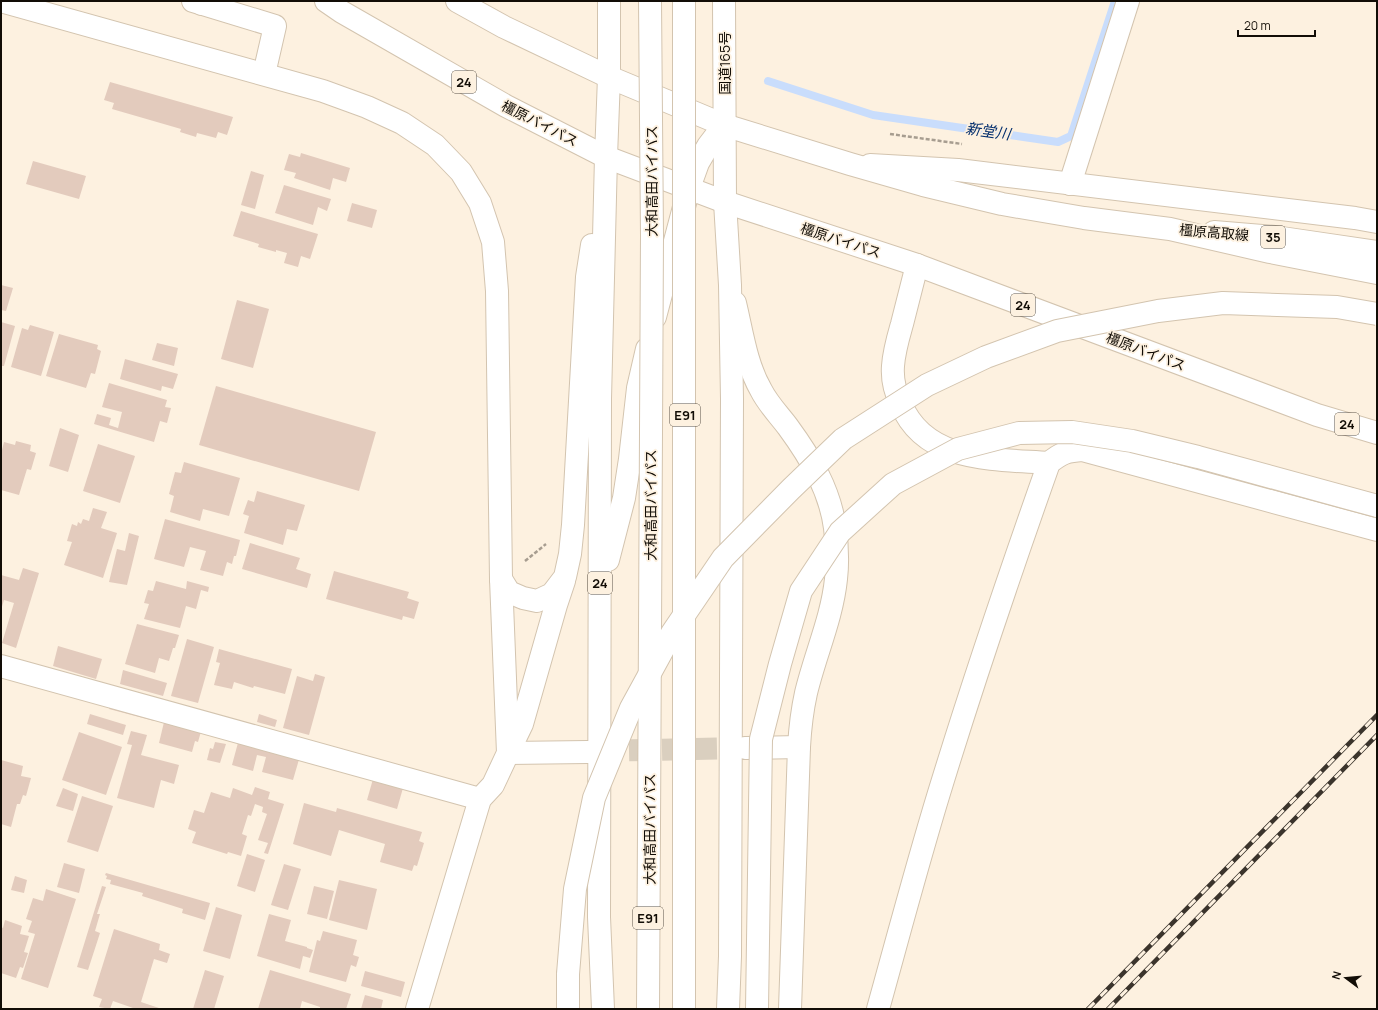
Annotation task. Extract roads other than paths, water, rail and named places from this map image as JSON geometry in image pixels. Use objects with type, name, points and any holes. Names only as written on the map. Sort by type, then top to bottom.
[{"type":"main road","points":[[1,1],[338,96],[402,123],[435,145],[461,172],[480,203],[493,242],[498,291],[502,579],[508,753]]},
{"type":"main road","name":"橿原バイパス","points":[[326,1],[342,12],[506,106],[606,157],[725,202],[917,265],[1317,415],[1377,433]]},
{"type":"main road","points":[[457,1],[504,27],[609,77],[724,125],[923,185],[1002,204],[1084,218],[1170,229],[1270,252],[1376,262]]},
{"type":"main road","points":[[416,1009],[480,799],[493,784],[522,724],[565,577],[570,554],[573,525],[587,277],[606,157],[609,77],[609,1]]},
{"type":"main road","name":"大和高田バイパス","points":[[648,1009],[652,244],[650,1]]},
{"type":"main road","name":"E91","points":[[684,1],[684,1009]]},
{"type":"main road","name":"国道165号","points":[[724,1],[725,202],[730,285]]},
{"type":"main road","points":[[1070,184],[1128,1]]},
{"type":"main road","points":[[199,2],[275,26],[264,74]]},
{"type":"main road","points":[[600,592],[624,498],[638,388],[688,188],[698,163],[708,146],[724,125]]},
{"type":"main road","name":"24","points":[[603,1009],[599,917],[600,399],[606,157]]},
{"type":"main road","points":[[850,164],[958,170],[1339,216],[1377,222]]},
{"type":"main road","points":[[917,265],[896,348],[893,366],[894,382],[898,398],[906,416],[917,430],[930,441],[947,450],[969,456],[1049,463]]},
{"type":"main road","points":[[730,285],[747,356],[754,375],[761,391],[805,451],[819,476],[829,501],[835,527],[837,553],[836,580],[830,611],[806,692],[798,748],[790,1009]]},
{"type":"main road","points":[[728,1009],[730,948],[732,415],[730,285]]},
{"type":"main road","points":[[568,1009],[568,974],[575,889],[594,798],[631,708],[672,633],[724,558],[791,489],[843,439],[927,385],[986,357],[1057,331],[1158,311],[1223,303],[1336,307],[1377,314]]},
{"type":"main road","points":[[757,1009],[762,739],[780,664],[801,591],[840,532],[893,484],[958,449],[1020,433],[1072,432],[1132,441],[1190,455],[1377,506]]},
{"type":"main road","points":[[878,1009],[968,699],[1049,463],[1059,455],[1069,451],[1082,450],[1377,530]]},
{"type":"main road","points":[[502,579],[509,592],[522,598],[537,601],[552,594],[565,577]]},
{"type":"main road","points":[[1,666],[480,799]]},
{"type":"main road","points":[[745,748],[798,748]]},
{"type":"main road","points":[[508,753],[588,752]]},
{"type":"waterway","name":"新堂川","points":[[768,81],[873,115],[1058,142],[1071,136],[1115,1]]},
{"type":"tunnel","points":[[596,751],[745,748]]},
{"type":"railway","points":[[1088,1009],[1377,715]]},
{"type":"railway","points":[[1108,1009],[1377,735]]}]
